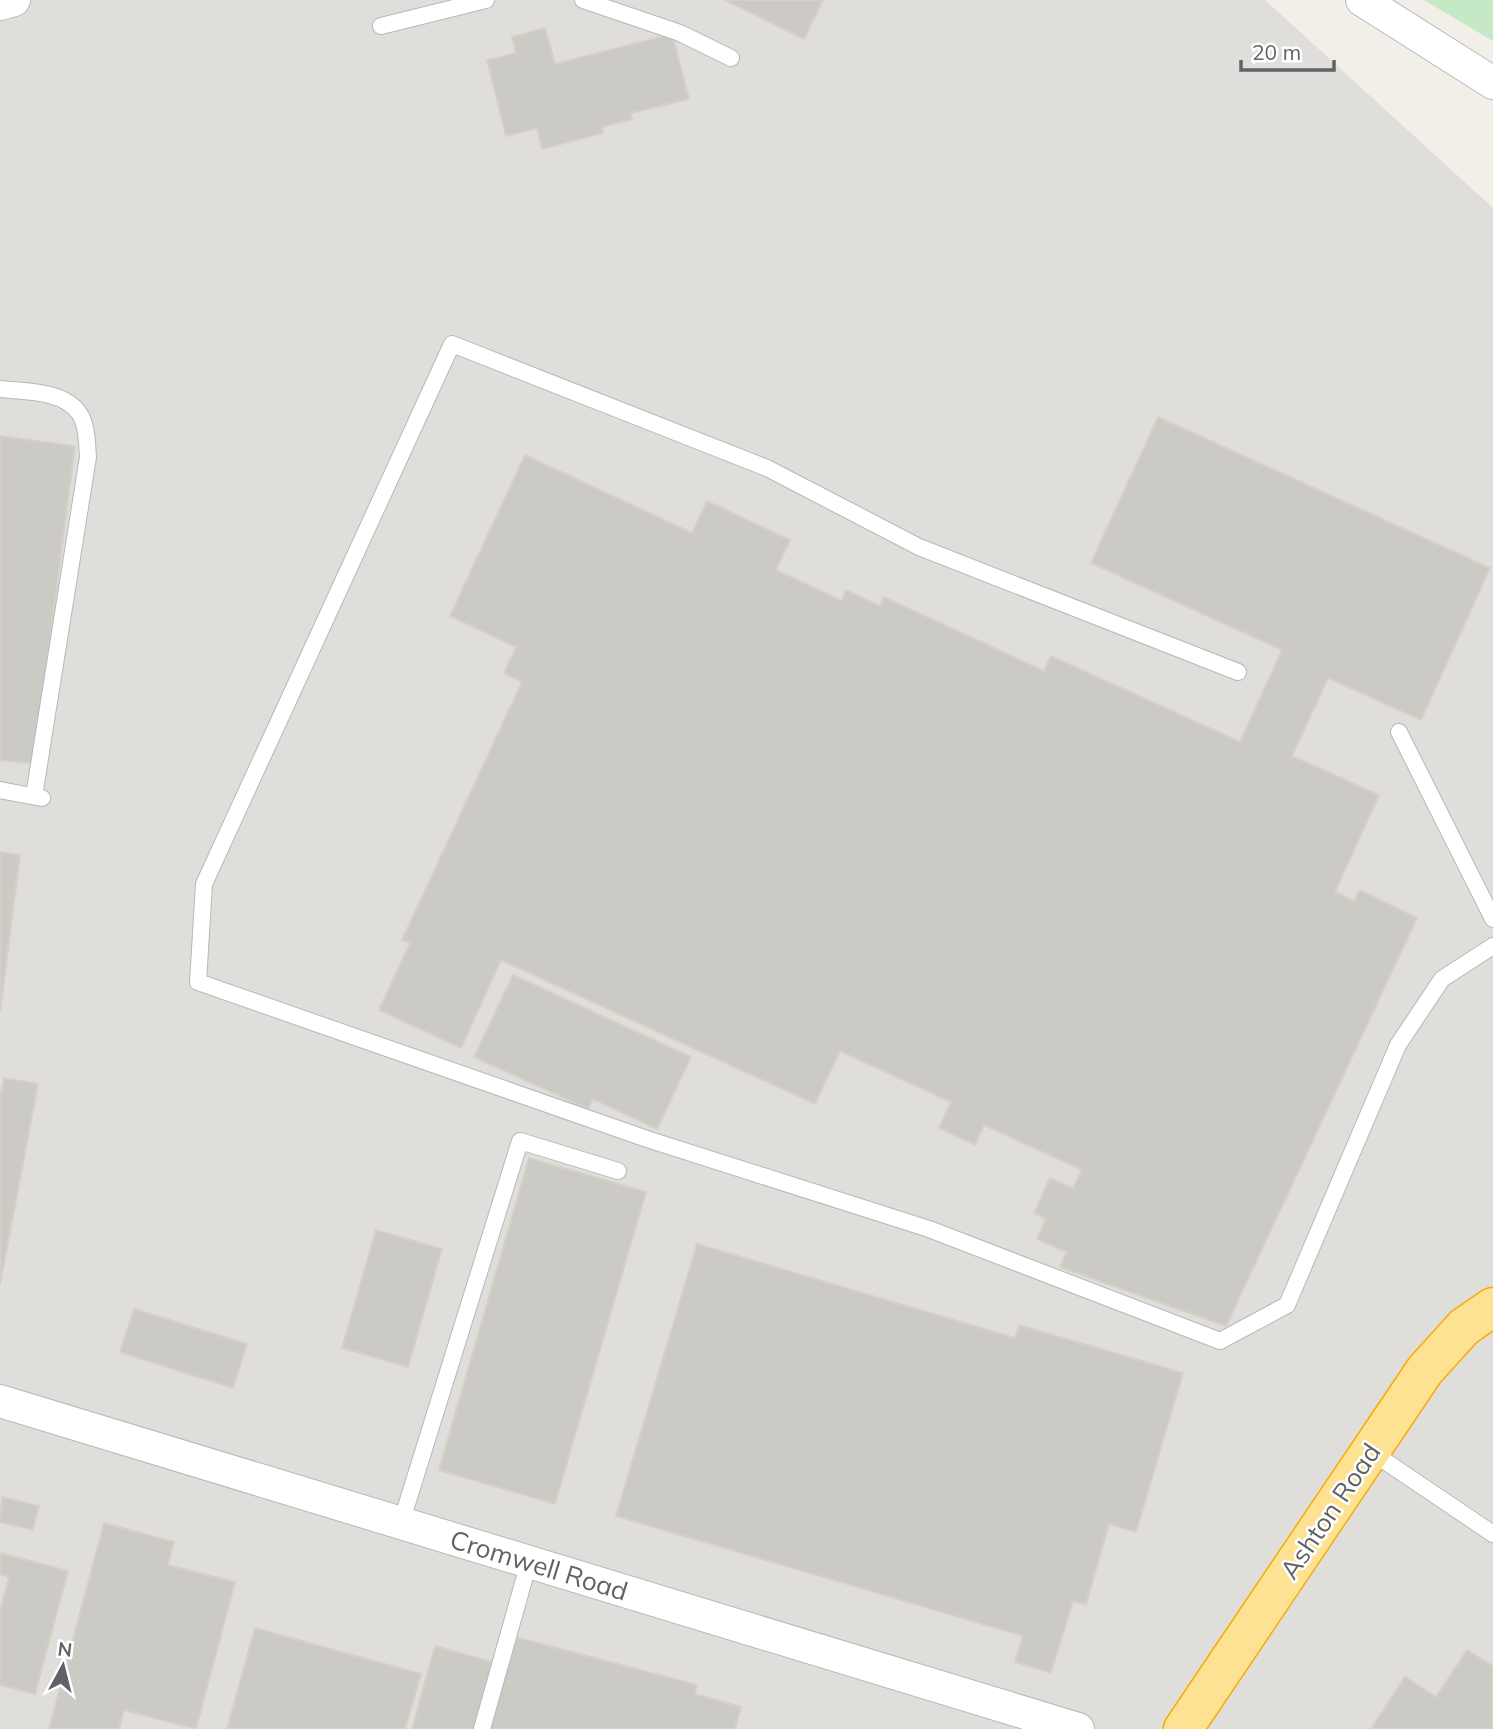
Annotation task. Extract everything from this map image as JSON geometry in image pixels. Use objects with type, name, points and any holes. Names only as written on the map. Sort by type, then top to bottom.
[{"type":"highway","name":"Ashton Road","points":[[1184,1729],[1424,1370],[1464,1327],[1493,1307]]},
{"type":"street","points":[[0,4],[14,0]]},
{"type":"street","points":[[1362,0],[1493,83]]},
{"type":"street","name":"Cromwell Road","points":[[0,1401],[1078,1729]]},
{"type":"lane","points":[[381,26],[485,0]]},
{"type":"lane","points":[[583,0],[680,33],[731,58]]},
{"type":"lane","points":[[1238,672],[919,547],[767,468],[452,344],[204,884],[198,982],[647,1139],[929,1228],[1220,1341],[1287,1305],[1398,1045],[1442,979],[1493,946]]},
{"type":"lane","points":[[0,389],[50,395],[69,402],[81,414],[88,457],[38,797],[0,790]]},
{"type":"lane","points":[[1399,732],[1493,919]]},
{"type":"lane","points":[[401,1523],[520,1141],[618,1171]]},
{"type":"lane","points":[[1370,1451],[1493,1534]]},
{"type":"lane","points":[[482,1729],[529,1562]]},
{"type":"shaded area","points":[[0,0],[1265,0],[1493,208],[1493,1729],[0,1729]]},
{"type":"green space","points":[[1424,0],[1493,0],[1493,41]]},
{"type":"building","points":[[725,0],[823,0],[804,39]]},
{"type":"building","points":[[545,28],[555,64],[672,34],[689,99],[631,113],[632,119],[602,127],[603,133],[542,149],[537,128],[506,136],[487,60],[516,53],[512,37]]},
{"type":"building","points":[[1158,417],[1490,568],[1421,720],[1328,678],[1292,756],[1379,795],[1335,892],[1354,901],[1360,890],[1417,918],[1226,1326],[1060,1267],[1067,1252],[1037,1239],[1046,1219],[1034,1213],[1050,1178],[1073,1188],[1082,1170],[984,1125],[975,1145],[939,1128],[951,1102],[840,1051],[815,1104],[501,960],[461,1048],[379,1010],[410,943],[402,940],[522,682],[504,673],[516,647],[450,616],[525,455],[692,533],[707,501],[790,540],[776,570],[842,601],[846,590],[880,606],[884,597],[1044,671],[1051,656],[1240,742],[1282,650],[1091,563]]},
{"type":"building","points":[[0,436],[75,446],[34,764],[0,760]]},
{"type":"building","points":[[0,852],[20,855],[0,1012]]},
{"type":"building","points":[[513,975],[691,1057],[657,1129],[593,1099],[588,1109],[474,1057]]},
{"type":"building","points":[[4,1078],[38,1084],[0,1285],[0,1098]]},
{"type":"building","points":[[529,1158],[646,1192],[555,1504],[439,1470]]},
{"type":"building","points":[[376,1230],[442,1249],[408,1367],[342,1348]]},
{"type":"building","points":[[697,1244],[1015,1338],[1019,1325],[1183,1373],[1136,1532],[1109,1524],[1086,1604],[1073,1601],[1051,1673],[1015,1662],[1023,1636],[616,1516]]},
{"type":"building","points":[[134,1309],[247,1344],[233,1388],[120,1352]]},
{"type":"building","points":[[2,1497],[39,1506],[33,1530],[0,1522]]},
{"type":"building","points":[[104,1523],[174,1542],[168,1565],[235,1582],[196,1729],[124,1710],[119,1729],[49,1729]]},
{"type":"building","points":[[0,1553],[68,1571],[35,1694],[0,1685],[0,1612],[9,1577],[0,1574]]},
{"type":"building","points":[[255,1628],[421,1674],[405,1729],[227,1729]]},
{"type":"building","points":[[512,1636],[697,1685],[695,1694],[741,1707],[735,1729],[487,1729]]},
{"type":"building","points":[[435,1646],[496,1663],[478,1729],[412,1729]]},
{"type":"building","points":[[1467,1650],[1493,1666],[1493,1729],[1371,1729],[1405,1677],[1436,1697]]}]
